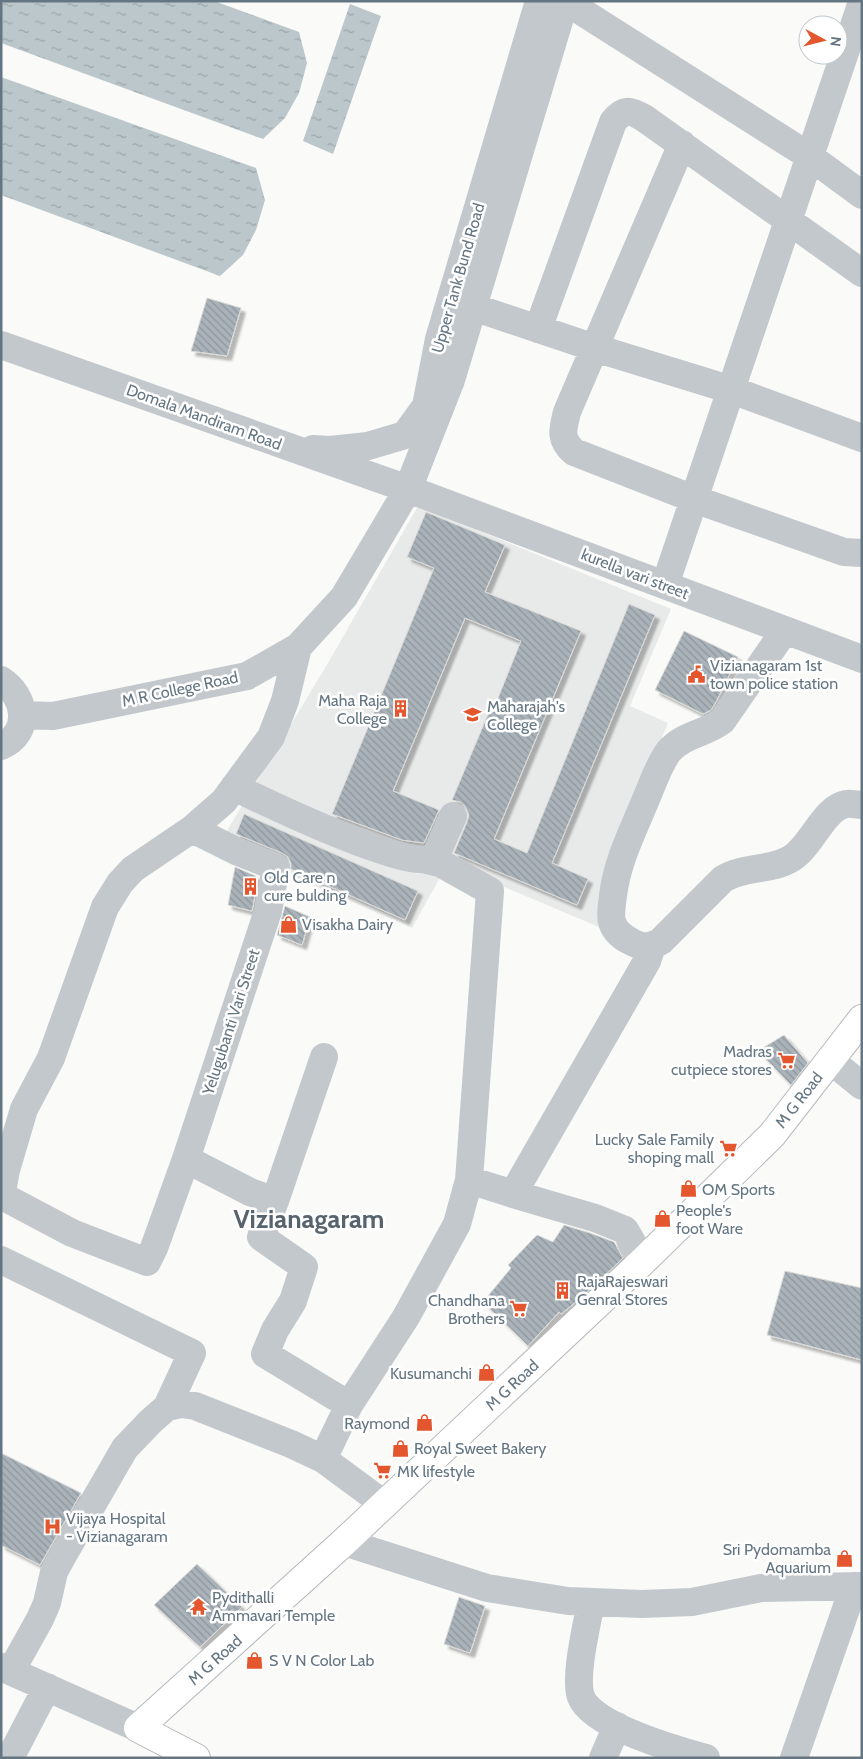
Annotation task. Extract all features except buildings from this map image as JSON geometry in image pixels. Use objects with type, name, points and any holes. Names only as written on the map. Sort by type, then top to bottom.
[{"type":"main road","name":"M G Road","points":[[138,1728],[344,1542],[643,1261],[772,1135],[862,1019]]},
{"type":"main road","points":[[138,1728],[196,1758]]},
{"type":"street","name":"Upper Tank Bund Road","points":[[287,447],[330,450],[368,446],[405,435],[426,406],[439,339],[539,1]]},
{"type":"street","name":"Upper Tank Bund Road","points":[[408,489],[451,380],[565,1]]},
{"type":"street","points":[[565,1],[809,156],[862,195]]},
{"type":"street","points":[[665,586],[732,390],[787,219],[862,2]]},
{"type":"street","points":[[538,329],[613,122],[619,115],[627,111],[644,118],[682,144],[862,273]]},
{"type":"street","points":[[682,144],[567,412],[563,435],[566,445],[574,452],[694,499],[844,552],[862,553]]},
{"type":"street","points":[[473,307],[594,348],[732,390],[862,438]]},
{"type":"street","name":"Domala Mandiram Road","points":[[1,345],[408,489]]},
{"type":"street","name":"kurella vari street","points":[[408,489],[862,659]]},
{"type":"street","name":"M R College Road","points":[[23,714],[52,716],[247,676],[298,647],[344,597],[408,489]]},
{"type":"street","points":[[785,630],[722,722],[717,726],[686,737],[668,752],[656,775],[624,851],[615,879],[611,906],[612,922],[618,933],[628,940],[646,947],[652,946],[661,940],[723,879],[732,873],[781,864],[787,861],[804,849],[831,813],[840,806],[848,804],[862,806]]},
{"type":"street","points":[[1,1197],[6,1170],[24,1109],[51,1058],[105,907],[120,883],[133,869],[192,829],[224,801],[270,737],[285,701],[298,647]]},
{"type":"street","points":[[1,680],[12,687],[20,700],[23,714],[19,730],[10,743],[1,746]]},
{"type":"street","points":[[234,787],[349,839],[411,859],[432,860],[435,858],[453,816]]},
{"type":"street","name":"Yelugubanti Vari Street","points":[[1,1197],[72,1233],[147,1262],[154,1248],[186,1159],[268,911],[276,867],[236,851],[192,829]]},
{"type":"street","points":[[323,1459],[349,1405],[406,1317],[457,1224],[469,1180],[490,891],[440,863],[427,860]]},
{"type":"street","points":[[513,1194],[643,968],[652,946]]},
{"type":"street","points":[[324,1057],[275,1201],[261,1236],[304,1267],[293,1301],[275,1330],[264,1354],[349,1405]]},
{"type":"street","points":[[830,1060],[862,1086]]},
{"type":"street","points":[[186,1159],[250,1192],[275,1201]]},
{"type":"street","points":[[469,1180],[595,1218],[625,1230],[643,1261]]},
{"type":"street","points":[[1,1260],[192,1353],[167,1407],[125,1448],[54,1572],[47,1603],[40,1619],[6,1669],[138,1728]]},
{"type":"street","points":[[167,1407],[181,1404],[195,1406],[291,1444],[323,1459],[384,1504]]},
{"type":"street","points":[[344,1542],[487,1588],[568,1601],[642,1604],[692,1602],[761,1588],[858,1586],[794,1758]]},
{"type":"street","points":[[591,1602],[579,1675],[581,1697],[587,1706],[603,1720],[664,1746],[706,1758]]},
{"type":"street","points":[[10,1758],[47,1688]]},
{"type":"street","points":[[603,1758],[617,1726]]},
{"type":"shaded area","name":"Maharajah's College","points":[[418,506],[671,609],[630,706],[668,723],[606,873],[599,927],[448,863],[412,928],[219,844],[328,663]]},
{"type":"water","points":[[1,1],[214,1],[299,32],[307,63],[299,93],[285,118],[263,139],[1,43]]},
{"type":"water","points":[[350,4],[381,16],[333,154],[303,141]]},
{"type":"water","points":[[1,77],[256,168],[265,200],[256,230],[243,255],[220,276],[1,195]]},
{"type":"place","name":"Vizianagaram 1st town police station","points":[[696,674]]},
{"type":"place","name":"Maha Raja College","points":[[401,709]]},
{"type":"place","name":"Maharajah's College","points":[[473,715]]},
{"type":"place","name":"Old Care n cure bulding","points":[[250,886]]},
{"type":"place","name":"Visakha Dairy","points":[[288,924]]},
{"type":"place","name":"Madras cutpiece stores","points":[[786,1060]]},
{"type":"place","name":"Lucky Sale Family shoping mall","points":[[728,1148]]},
{"type":"place","name":"OM Sports","points":[[688,1189]]},
{"type":"place","name":"People's foot Ware","points":[[662,1219]]},
{"type":"place","name":"RajaRajeswari Genral Stores","points":[[563,1290]]},
{"type":"place","name":"Chandhana Brothers","points":[[519,1309]]},
{"type":"place","name":"Kusumanchi","points":[[486,1373]]},
{"type":"place","name":"Raymond","points":[[424,1423]]},
{"type":"place","name":"Royal Sweet Bakery","points":[[400,1448]]},
{"type":"place","name":"MK lifestyle","points":[[383,1471]]},
{"type":"place","name":"Vijaya Hospital - Vizianagaram","points":[[52,1527]]},
{"type":"place","name":"Sri Pydomamba Aquarium","points":[[845,1558]]},
{"type":"place","name":"Pydithalli Ammavari Temple","points":[[198,1606]]},
{"type":"place","name":"S V N Color Lab","points":[[255,1660]]},
{"type":"district","name":"Vizianagaram","points":[[309,1219]]}]
